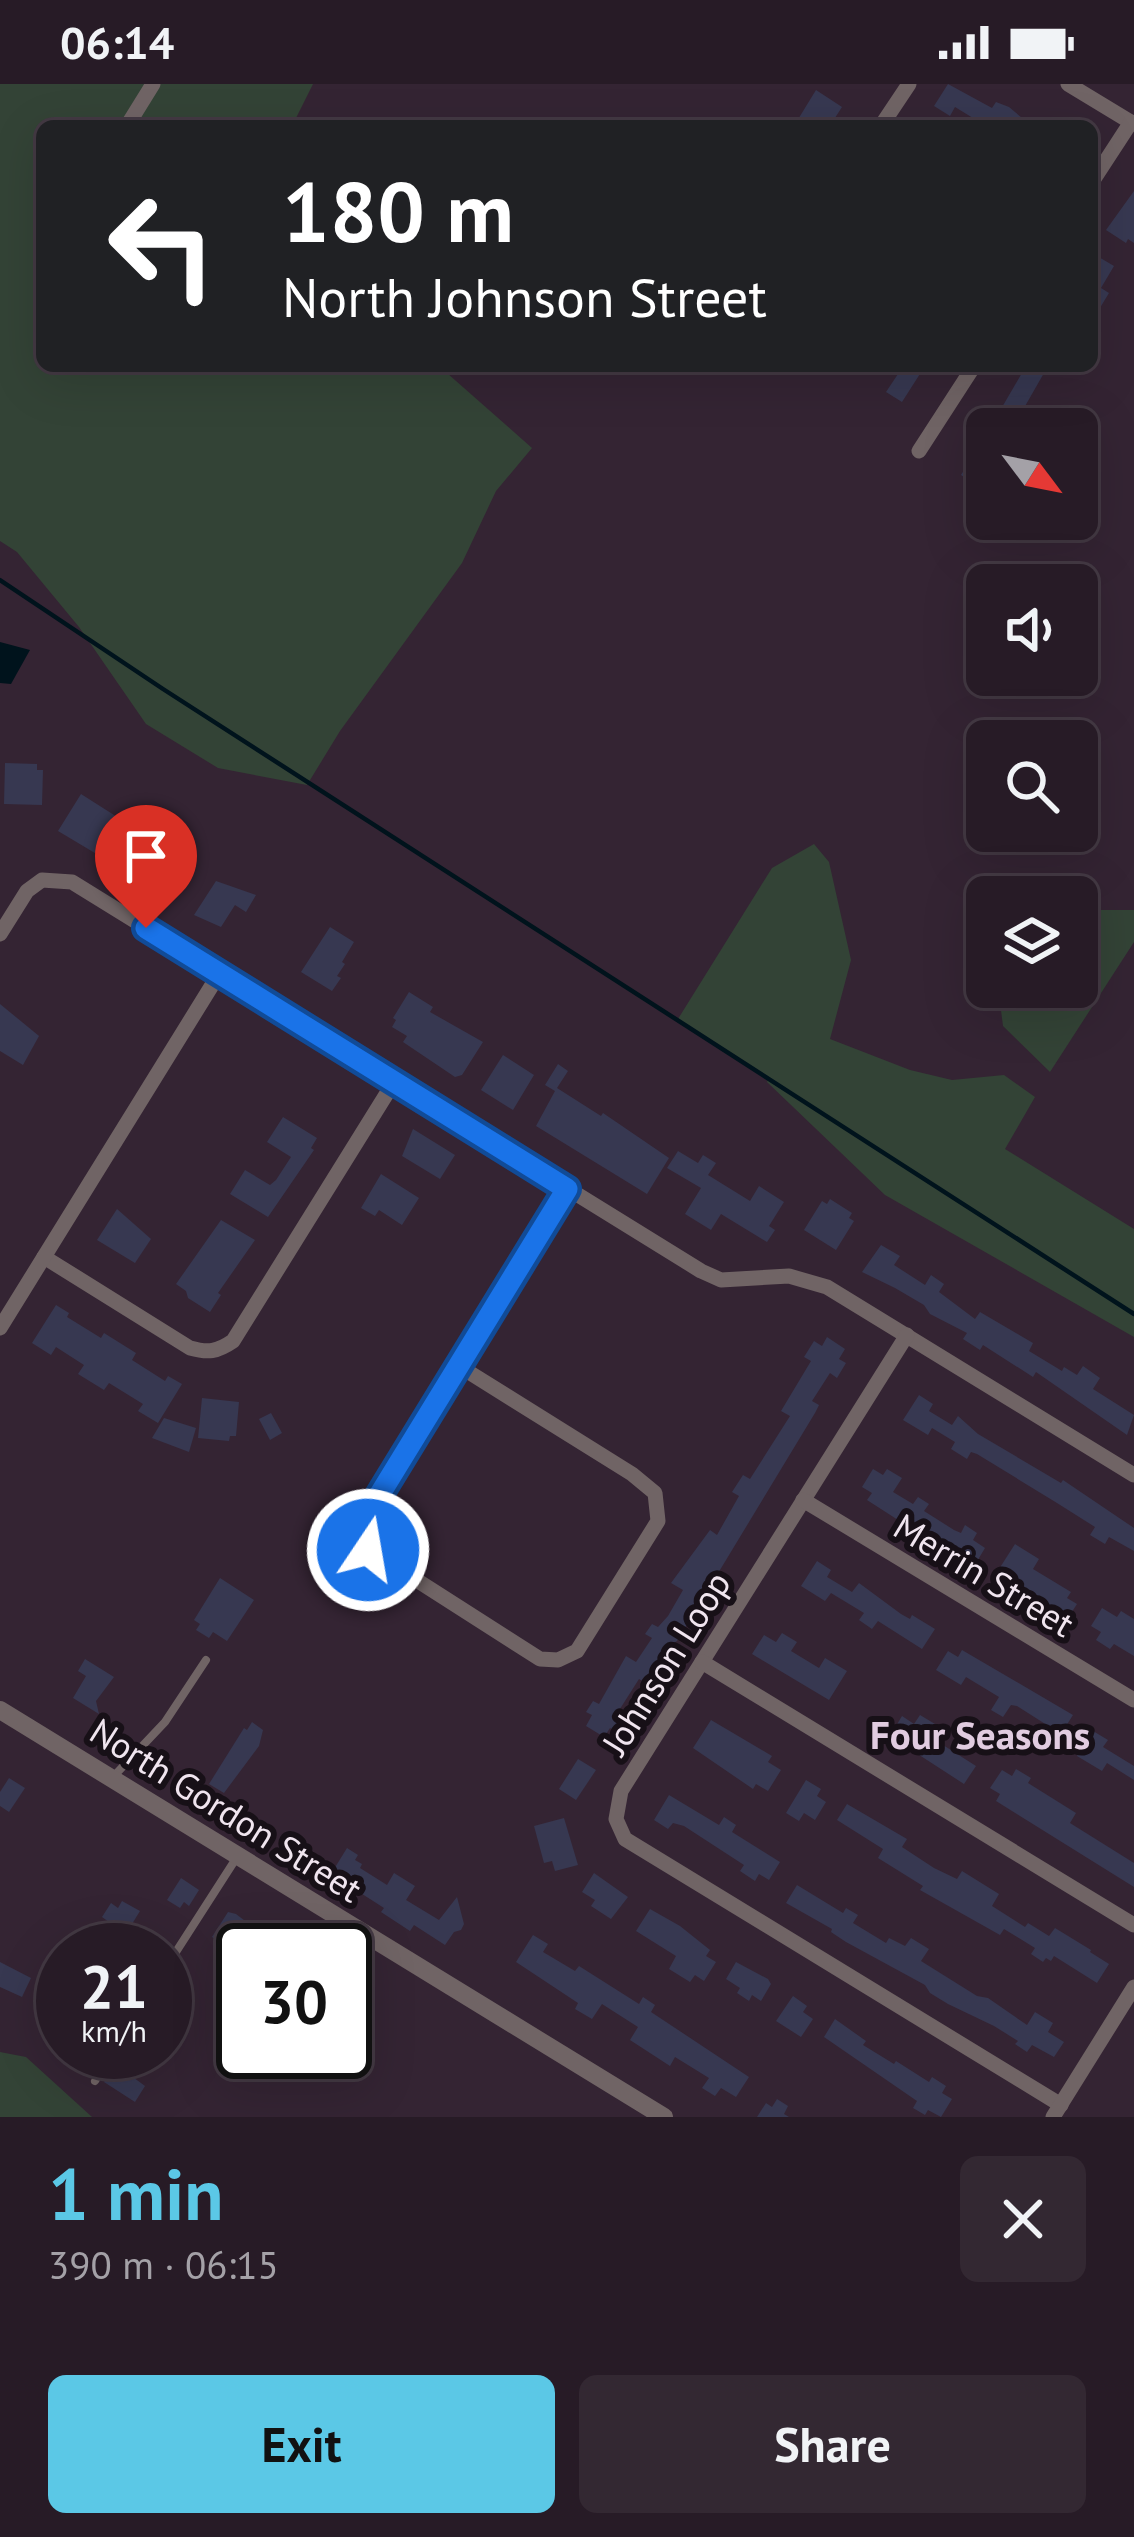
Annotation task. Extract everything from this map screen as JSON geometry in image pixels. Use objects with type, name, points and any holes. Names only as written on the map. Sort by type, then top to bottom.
[{"type":"street","points":[[131,120],[153,84]]},
{"type":"street","points":[[885,120],[909,84]]},
{"type":"street","points":[[1068,84],[1132,123],[1098,173]]},
{"type":"street","points":[[919,451],[970,372]]},
{"type":"street","points":[[0,934],[27,891],[42,880],[72,882],[721,1280],[789,1276],[827,1286],[1134,1475]]},
{"type":"street","points":[[0,1328],[219,974]]},
{"type":"street","points":[[44,1257],[190,1348],[208,1353],[221,1349],[233,1341],[394,1082]]},
{"type":"street","points":[[458,1366],[656,1493],[658,1521],[577,1651],[558,1660],[540,1659],[368,1550],[364,1520],[458,1366],[567,1189]]},
{"type":"street","name":"Johnson Loop","points":[[907,1335],[621,1791],[616,1819],[625,1839],[1057,2111]]},
{"type":"street","name":"Merrin Street","points":[[803,1500],[1134,1700]]},
{"type":"street","points":[[702,1662],[1134,1924]]},
{"type":"street","name":"North Gordon Street","points":[[0,1710],[664,2117]]},
{"type":"street","points":[[1057,2111],[1134,1987]]},
{"type":"lane","points":[[112,1778],[165,1722],[206,1660]]},
{"type":"lane","points":[[192,1927],[238,1856]]},
{"type":"green space","points":[[0,84],[313,84],[295,120],[36,120],[36,372],[446,372],[532,448],[496,491],[462,563],[340,731],[307,785],[218,768],[146,724],[79,627],[17,552],[0,541]]},
{"type":"green space","points":[[814,844],[829,862],[851,960],[830,1039],[910,1070],[952,1080],[1004,1075],[1035,1097],[1005,1149],[1134,1229],[1134,1337],[885,1195],[767,1082],[769,1077],[678,1019],[772,868]]},
{"type":"green space","points":[[1098,910],[1134,910],[1134,942],[1098,998]]},
{"type":"green space","points":[[1001,1008],[1091,1008],[1050,1072],[1003,1026]]},
{"type":"green space","points":[[0,2052],[26,2057],[36,2066],[36,2079],[50,2079],[92,2117],[0,2117]]},
{"type":"water","points":[[0,642],[30,650],[11,684],[0,683]]},
{"type":"building","points":[[948,84],[992,108],[996,102],[1009,107],[1022,118],[976,120],[955,107],[950,116],[934,106]]},
{"type":"building","points":[[816,90],[842,107],[834,120],[798,120]]},
{"type":"building","points":[[1134,191],[1134,243],[1128,239],[1126,243],[1106,230]]},
{"type":"building","points":[[1098,257],[1114,266],[1101,288],[1109,293],[1098,311]]},
{"type":"building","points":[[895,372],[921,372],[902,402],[886,392],[898,374]]},
{"type":"building","points":[[1023,372],[1045,372],[1024,408],[1002,408]]},
{"type":"building","points":[[5,763],[37,764],[37,770],[43,770],[42,805],[4,804]]},
{"type":"building","points":[[81,794],[147,836],[158,819],[168,826],[155,846],[146,841],[125,871],[58,831]]},
{"type":"building","points":[[216,881],[256,895],[246,912],[235,905],[221,927],[194,915]]},
{"type":"building","points":[[330,927],[354,942],[332,991],[301,972]]},
{"type":"building","points":[[409,992],[433,1007],[430,1012],[483,1042],[462,1075],[455,1077],[403,1042],[407,1036],[392,1027]]},
{"type":"building","points":[[0,1004],[39,1036],[23,1065],[0,1051]]},
{"type":"building","points":[[503,1055],[534,1075],[513,1110],[481,1090]]},
{"type":"building","points":[[558,1064],[568,1071],[557,1088],[669,1158],[647,1194],[536,1126],[555,1091],[545,1085]]},
{"type":"building","points":[[283,1117],[317,1138],[314,1150],[268,1217],[230,1194],[245,1170],[270,1185],[276,1180],[291,1157],[267,1142]]},
{"type":"building","points":[[413,1129],[455,1155],[440,1179],[402,1156]]},
{"type":"building","points":[[678,1151],[698,1163],[703,1155],[716,1163],[708,1175],[750,1201],[759,1186],[784,1202],[769,1226],[775,1230],[767,1242],[721,1214],[711,1230],[685,1214],[701,1188],[667,1168]]},
{"type":"building","points":[[381,1174],[419,1198],[402,1225],[379,1210],[375,1216],[361,1208]]},
{"type":"building","points":[[830,1199],[852,1213],[849,1218],[854,1221],[836,1250],[804,1230],[822,1201],[827,1204]]},
{"type":"building","points":[[117,1209],[151,1239],[135,1263],[97,1240]]},
{"type":"building","points":[[221,1220],[255,1240],[210,1312],[176,1284]]},
{"type":"building","points":[[881,1245],[900,1256],[894,1265],[925,1285],[931,1275],[944,1284],[939,1292],[975,1319],[980,1312],[1033,1343],[1029,1351],[1062,1371],[1064,1367],[1077,1375],[1083,1366],[1100,1378],[1093,1389],[1134,1415],[1127,1435],[1036,1372],[1033,1377],[983,1345],[980,1350],[963,1339],[967,1333],[862,1272]]},
{"type":"building","points":[[56,1305],[101,1338],[104,1333],[136,1353],[132,1360],[165,1381],[168,1376],[182,1384],[158,1423],[138,1411],[143,1404],[109,1383],[104,1390],[78,1374],[84,1365],[56,1347],[51,1355],[32,1343]]},
{"type":"building","points":[[827,1337],[845,1349],[839,1359],[846,1363],[837,1378],[830,1373],[812,1401],[819,1405],[815,1413],[677,1641],[668,1647],[648,1684],[639,1679],[618,1712],[626,1717],[617,1732],[610,1728],[604,1737],[586,1726],[592,1715],[586,1712],[593,1701],[599,1704],[626,1656],[636,1662],[652,1638],[645,1634],[652,1624],[658,1627],[668,1616],[683,1590],[671,1583],[710,1530],[717,1535],[739,1496],[732,1492],[743,1475],[750,1479],[790,1416],[781,1411],[811,1361],[804,1357],[814,1341],[822,1346]]},
{"type":"building","points":[[919,1395],[933,1404],[929,1411],[952,1425],[958,1416],[978,1434],[1063,1480],[1134,1528],[1134,1551],[1109,1537],[1105,1544],[1090,1535],[1095,1527],[1057,1503],[977,1454],[971,1452],[967,1459],[951,1449],[955,1442],[932,1428],[928,1435],[903,1420]]},
{"type":"building","points":[[202,1398],[239,1402],[236,1436],[229,1441],[198,1438]]},
{"type":"building","points":[[271,1413],[282,1433],[270,1440],[259,1419]]},
{"type":"building","points":[[164,1418],[196,1428],[189,1452],[152,1438]]},
{"type":"building","points":[[873,1469],[883,1475],[887,1469],[902,1478],[893,1492],[913,1504],[918,1497],[929,1504],[924,1511],[954,1530],[961,1533],[965,1525],[977,1533],[973,1540],[985,1548],[973,1568],[953,1550],[867,1500],[872,1493],[862,1487]]},
{"type":"building","points":[[1015,1544],[1039,1559],[1033,1569],[1071,1592],[1067,1598],[1077,1604],[1066,1621],[1046,1614],[1005,1581],[1009,1575],[999,1569]]},
{"type":"building","points":[[817,1561],[831,1570],[827,1577],[852,1592],[859,1583],[901,1614],[935,1629],[922,1649],[878,1621],[872,1629],[859,1620],[864,1613],[831,1593],[825,1601],[801,1586]]},
{"type":"building","points":[[220,1578],[254,1600],[227,1641],[213,1632],[209,1638],[196,1630],[200,1624],[194,1620]]},
{"type":"building","points":[[1102,1608],[1117,1617],[1121,1611],[1134,1619],[1134,1656],[1096,1640],[1101,1632],[1091,1626]]},
{"type":"building","points":[[782,1633],[797,1642],[791,1651],[819,1668],[825,1658],[847,1671],[829,1700],[752,1654],[764,1635],[776,1642]]},
{"type":"building","points":[[962,1650],[1073,1715],[1061,1734],[1017,1706],[1011,1705],[1003,1717],[991,1710],[999,1697],[966,1677],[961,1685],[936,1670],[948,1651],[958,1657]]},
{"type":"building","points":[[85,1659],[114,1677],[96,1701],[99,1714],[73,1698],[86,1676],[78,1671]]},
{"type":"building","points":[[920,1715],[935,1724],[929,1733],[932,1738],[976,1766],[964,1784],[890,1736],[902,1716],[914,1724]]},
{"type":"building","points":[[711,1720],[772,1756],[768,1762],[781,1770],[768,1791],[756,1784],[753,1789],[693,1748]]},
{"type":"building","points":[[252,1722],[263,1730],[259,1746],[224,1793],[209,1784]]},
{"type":"building","points":[[1093,1731],[1108,1740],[1103,1747],[1134,1766],[1134,1780],[1107,1763],[1102,1771],[1077,1756]]},
{"type":"building","points":[[578,1759],[596,1770],[576,1800],[559,1789]]},
{"type":"building","points":[[1016,1769],[1031,1778],[1028,1783],[1076,1813],[1070,1823],[1134,1863],[1134,1887],[996,1801],[1000,1794],[990,1788],[1002,1770],[1012,1776]]},
{"type":"building","points":[[9,1778],[25,1788],[9,1812],[0,1806],[0,1792]]},
{"type":"building","points":[[806,1780],[821,1789],[817,1796],[826,1802],[815,1820],[804,1813],[799,1821],[786,1813]]},
{"type":"building","points":[[669,1795],[719,1825],[724,1817],[736,1825],[732,1832],[780,1862],[769,1880],[759,1874],[755,1881],[740,1871],[744,1865],[684,1826],[673,1823],[668,1829],[654,1820]]},
{"type":"building","points":[[847,1804],[907,1839],[902,1847],[934,1868],[957,1879],[962,1871],[999,1894],[992,1906],[1025,1927],[1028,1923],[1049,1936],[1055,1928],[1091,1950],[1109,1964],[1097,1983],[1054,1956],[1043,1962],[1031,1954],[1035,1948],[1004,1929],[1000,1935],[920,1890],[923,1886],[878,1858],[883,1849],[837,1820]]},
{"type":"building","points":[[564,1818],[578,1865],[555,1871],[552,1861],[544,1863],[534,1826]]},
{"type":"building","points":[[347,1848],[358,1855],[355,1860],[362,1864],[360,1868],[387,1885],[394,1873],[415,1886],[406,1900],[439,1920],[457,1897],[464,1924],[461,1930],[445,1945],[381,1912],[384,1908],[331,1874]]},
{"type":"building","points":[[594,1873],[628,1897],[611,1919],[591,1906],[595,1900],[582,1892]]},
{"type":"building","points":[[181,1878],[199,1890],[189,1906],[184,1902],[180,1908],[167,1900]]},
{"type":"building","points":[[797,1885],[843,1913],[846,1908],[858,1915],[853,1923],[886,1943],[889,1938],[905,1946],[911,1938],[929,1949],[921,1961],[1027,2025],[1035,2012],[1053,2023],[1048,2032],[1064,2042],[1054,2057],[1032,2045],[1027,2052],[994,2026],[948,2004],[925,1985],[786,1903]]},
{"type":"building","points":[[122,1901],[140,1911],[133,1923],[108,1923],[102,1917],[111,1903],[118,1908]]},
{"type":"building","points":[[650,1909],[710,1950],[706,1956],[716,1962],[704,1981],[695,1975],[690,1982],[669,1969],[676,1956],[636,1931]]},
{"type":"building","points":[[228,1912],[248,1923],[221,1923]]},
{"type":"building","points":[[533,1935],[548,1944],[543,1952],[575,1971],[579,1966],[639,2004],[643,1997],[655,2005],[651,2012],[749,2077],[736,2097],[721,2088],[715,2096],[702,2088],[709,2078],[675,2057],[670,2066],[630,2040],[638,2027],[602,2004],[592,2019],[575,2009],[578,2003],[516,1962]]},
{"type":"building","points":[[0,1962],[31,1978],[22,1997],[0,1987]]},
{"type":"building","points":[[736,1962],[768,1979],[771,1984],[761,2001],[752,1995],[749,2001],[726,1979]]},
{"type":"building","points":[[793,1996],[807,2006],[803,2012],[813,2019],[801,2037],[776,2021]]},
{"type":"building","points":[[835,2019],[866,2041],[863,2045],[894,2064],[946,2086],[942,2093],[952,2099],[941,2117],[913,2108],[917,2101],[824,2037]]},
{"type":"building","points":[[135,2079],[145,2086],[135,2102],[104,2082]]},
{"type":"building","points":[[777,2099],[788,2106],[784,2114],[789,2117],[757,2117],[766,2103],[772,2107]]},
{"type":"waterway","points":[[0,580],[1134,1314]]},
{"type":"district","name":"Four Seasons","points":[[980,1735]]},
{"type":"route","points":[[146,928],[567,1189],[364,1520],[368,1550]]}]
